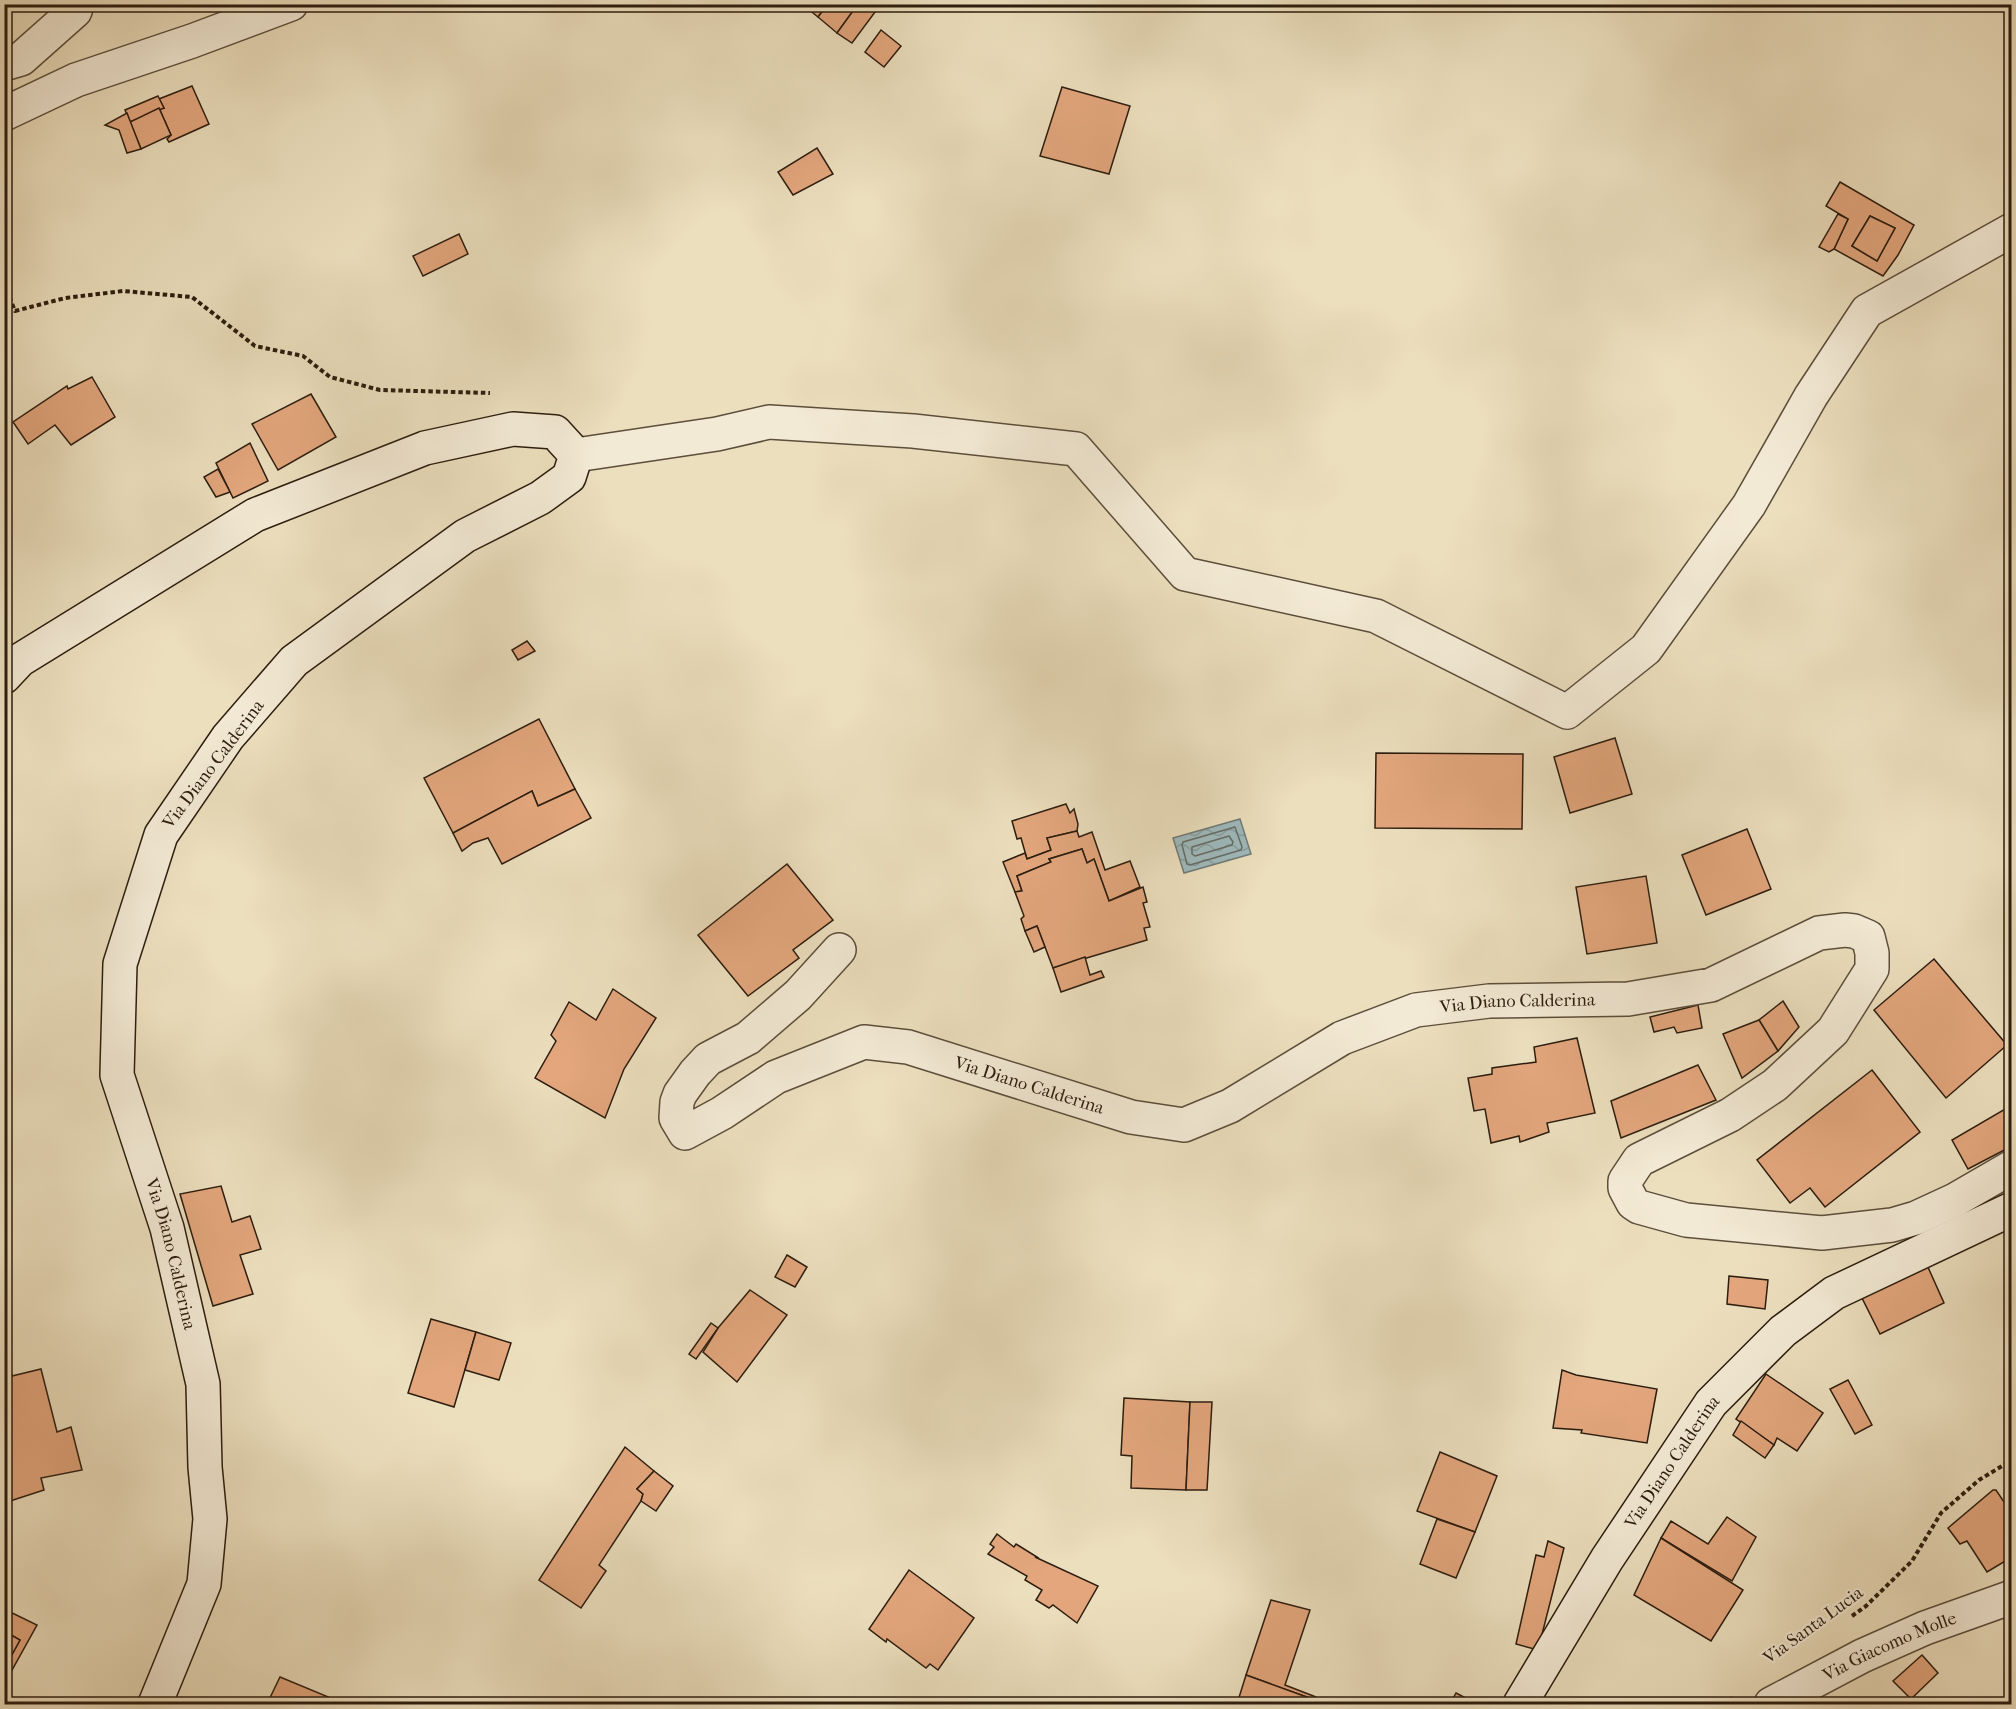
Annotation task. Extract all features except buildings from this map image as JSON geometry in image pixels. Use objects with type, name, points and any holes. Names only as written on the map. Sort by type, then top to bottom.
[{"type":"street","points":[[4,64],[21,59],[75,11],[77,4]]},
{"type":"street","points":[[4,114],[75,80],[192,41],[291,4]]},
{"type":"street","points":[[4,677],[20,660],[255,515],[425,448],[513,429],[555,432],[576,455],[717,434],[769,422],[913,431],[1076,449],[1185,574],[1376,616],[1567,712],[1646,649],[1749,505],[1811,396],[1867,311],[2012,231]]},
{"type":"street","name":"Via Diano Calderina","points":[[155,1704],[204,1584],[210,1519],[205,1467],[203,1384],[167,1227],[117,1075],[120,964],[161,835],[228,737],[294,661],[465,536],[540,498],[569,477],[576,455]]},
{"type":"street","name":"Via Diano Calderina","points":[[839,950],[798,995],[748,1038],[708,1059],[695,1073],[677,1102],[676,1118],[685,1133],[722,1113],[776,1077],[864,1042],[908,1047],[1131,1118],[1184,1125],[1230,1106],[1342,1038],[1416,1010],[1489,1001],[1628,999],[1711,985],[1819,933],[1845,930],[1868,937],[1872,953],[1872,969],[1833,1031],[1775,1085],[1730,1115],[1639,1160],[1625,1181],[1625,1188],[1633,1203],[1639,1207],[1686,1220],[1822,1233],[1892,1225],[1916,1218],[1955,1200],[2012,1167]]},
{"type":"street","name":"Via Diano Calderina","points":[[1520,1704],[1607,1559],[1712,1403],[1783,1331],[1834,1293],[2012,1209]]},
{"type":"street","name":"Via Giacomo Molle","points":[[1772,1704],[1862,1656],[1925,1628],[2012,1597]]},
{"type":"path","points":[[4,283],[15,311],[65,298],[123,291],[192,297],[255,346],[303,356],[330,377],[380,390],[514,395],[513,429]]},
{"type":"path","name":"Via Santa Lucia","points":[[1848,1619],[1866,1606],[1912,1561],[1941,1513],[1980,1480],[2012,1460]]},
{"type":"path","points":[[1722,1704],[1740,1693]]},
{"type":"water","points":[[1240,819],[1251,854],[1184,873],[1173,838]]}]
